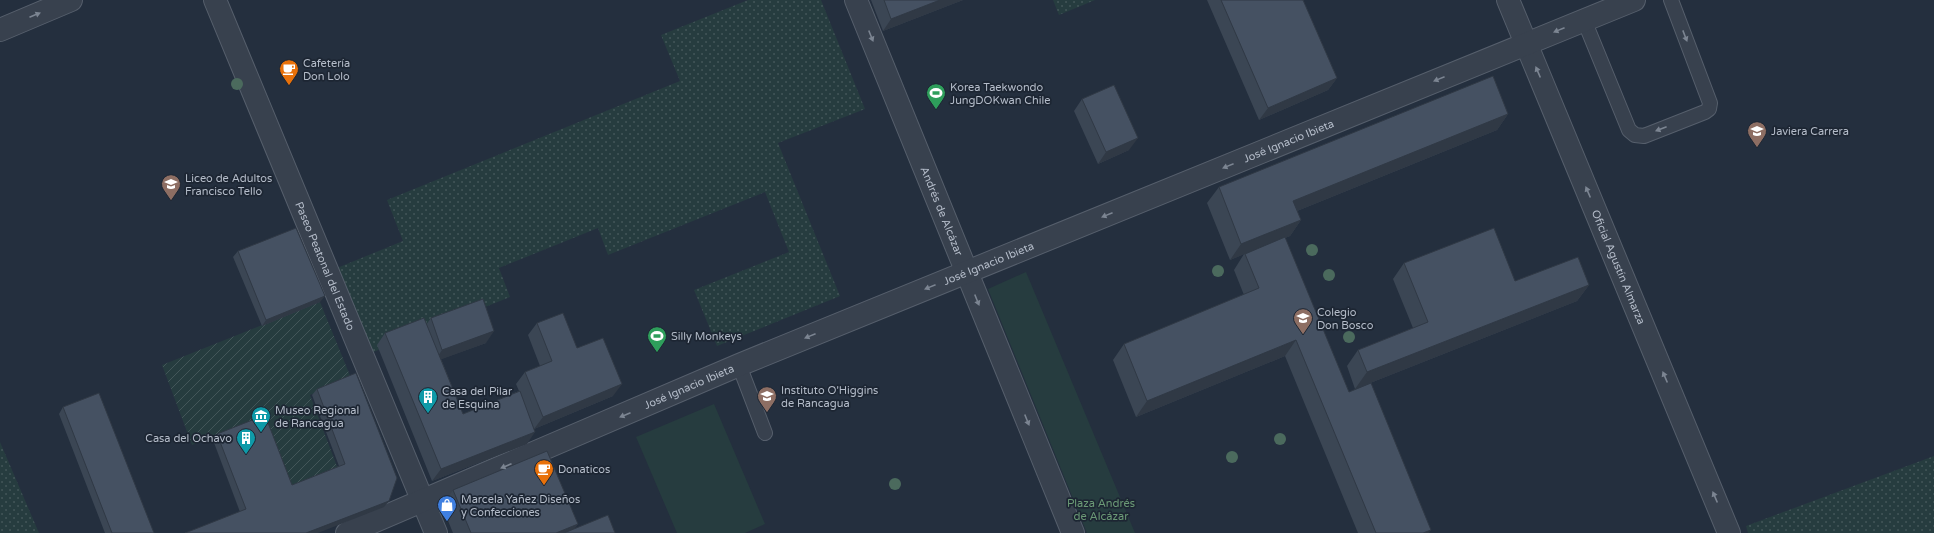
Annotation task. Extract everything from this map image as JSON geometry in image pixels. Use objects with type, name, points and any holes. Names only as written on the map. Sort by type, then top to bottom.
[{"type":"street","points":[[0,30],[71,0]]},
{"type":"street","name":"Paseo Peatonal del Estado","points":[[215,0],[436,533]]},
{"type":"street","name":"Andrés de Alcázar","points":[[856,0],[1073,533]]},
{"type":"street","name":"Oficial Agustín Almarza","points":[[1508,0],[1730,533]]},
{"type":"street","name":"José Ignacio Ibieta","points":[[347,533],[423,502],[739,365],[1634,0]]},
{"type":"lane","points":[[1584,20],[1629,130],[1635,135],[1644,136],[1705,112],[1709,108],[1710,103],[1671,0]]},
{"type":"lane","points":[[739,365],[765,433]]},
{"type":"green space","points":[[748,0],[821,0],[865,109],[778,143],[840,296],[717,346],[694,290],[789,252],[765,192],[608,255],[598,228],[499,268],[510,297],[371,353],[337,268],[403,241],[387,200],[680,81],[661,35]]},
{"type":"green space","points":[[1053,0],[1095,0],[1059,15]]},
{"type":"green space","name":"Plaza Andrés de Alcázar","points":[[1026,272],[1135,533],[1087,533],[988,289]]},
{"type":"green space","points":[[320,302],[351,378],[310,395],[338,469],[288,488],[262,418],[192,445],[162,365]]},
{"type":"green space","points":[[714,404],[765,524],[745,533],[677,533],[636,437]]},
{"type":"green space","points":[[0,442],[39,533],[0,533]]},
{"type":"green space","points":[[1934,456],[1934,533],[1748,533],[1746,526]]},
{"type":"building","points":[[884,0],[940,0],[891,19]]},
{"type":"building","points":[[1221,0],[1303,0],[1337,78],[1268,108]]},
{"type":"building","points":[[1493,76],[1508,114],[1293,201],[1301,220],[1241,244],[1219,187]]},
{"type":"building","points":[[1114,85],[1138,138],[1106,152],[1082,99]]},
{"type":"building","points":[[296,228],[325,296],[266,320],[238,251]]},
{"type":"building","points":[[1494,228],[1515,281],[1578,257],[1589,285],[1367,372],[1358,350],[1428,322],[1404,263]]},
{"type":"building","points":[[1285,237],[1349,392],[1371,383],[1431,530],[1423,533],[1376,533],[1296,340],[1147,401],[1124,344],[1259,288],[1245,254]]},
{"type":"building","points":[[483,299],[494,331],[442,350],[431,318]]},
{"type":"building","points":[[563,313],[577,348],[603,338],[622,384],[543,417],[525,372],[552,361],[537,323]]},
{"type":"building","name":"Casa del Pilar de Esquina","points":[[424,318],[463,414],[520,391],[535,432],[441,469],[385,333]]},
{"type":"building","name":"Casa del Ochavo","points":[[356,373],[397,478],[389,501],[306,533],[185,533],[246,509],[217,434],[265,415],[292,485],[345,464],[317,389]]},
{"type":"building","name":"Casa del Ochavo","points":[[99,393],[154,533],[112,533],[63,407]]},
{"type":"building","points":[[547,451],[578,524],[556,533],[471,533],[453,490]]},
{"type":"building","points":[[608,515],[615,533],[564,533]]},
{"type":"place","name":"Cafetería Don Lolo","points":[[289,86]]},
{"type":"place","name":"Korea Taekwondo JungDOKwan Chile","points":[[936,110]]},
{"type":"place","name":"Javiera Carrera","points":[[1757,148]]},
{"type":"place","name":"Liceo de Adultos Francisco Tello","points":[[171,201]]},
{"type":"place","name":"Colegio Don Bosco","points":[[1303,335]]},
{"type":"place","name":"Silly Monkeys","points":[[657,353]]},
{"type":"place","name":"Instituto O'Higgins de Rancagua","points":[[767,413]]},
{"type":"place","name":"Casa del Pilar de Esquina","points":[[428,414]]},
{"type":"place","name":"Museo Regional de Rancagua","points":[[261,433]]},
{"type":"place","name":"Casa del Ochavo","points":[[246,455]]},
{"type":"place","name":"Donaticos","points":[[544,486]]},
{"type":"place","name":"Marcela Yañez Diseños y Confecciones","points":[[447,522]]}]
